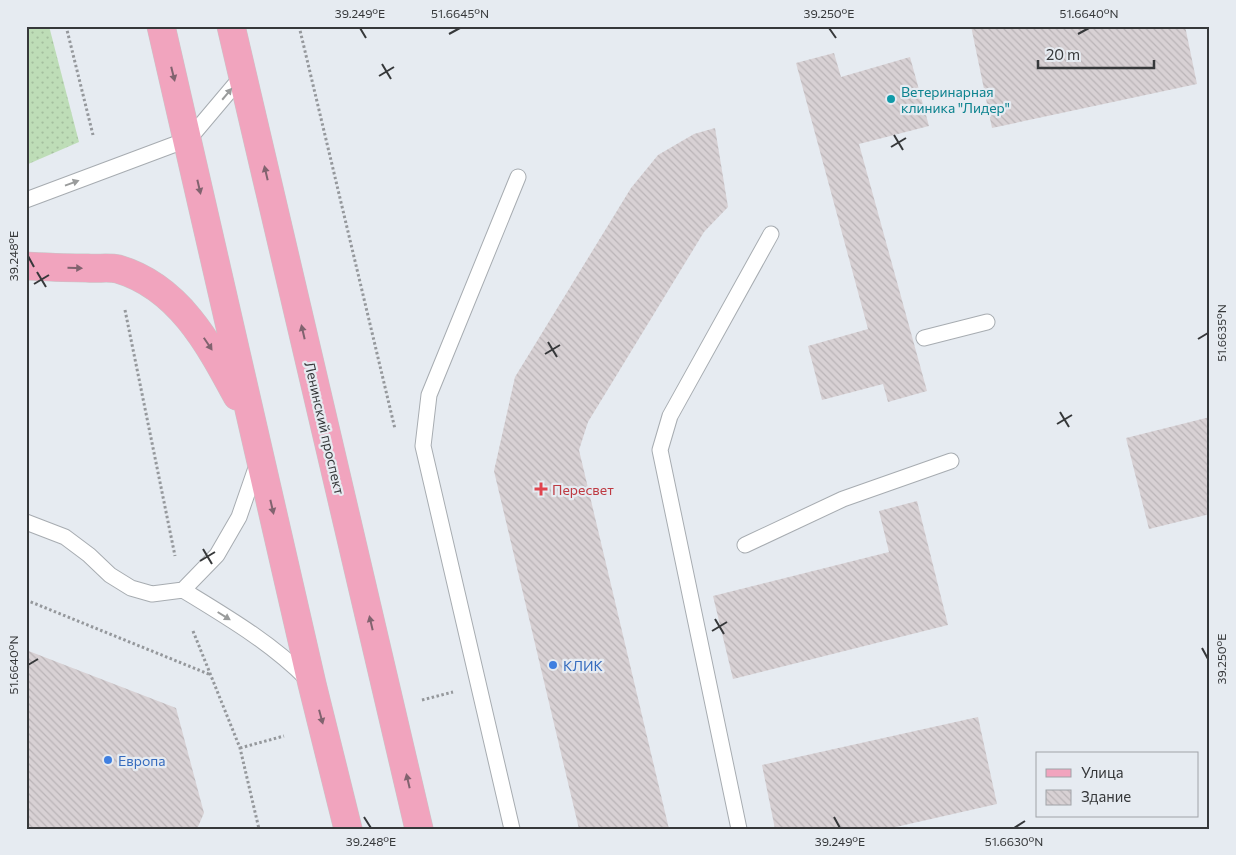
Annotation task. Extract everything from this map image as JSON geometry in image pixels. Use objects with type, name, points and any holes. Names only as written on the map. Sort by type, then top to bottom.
[{"type":"main road","points":[[161,26],[189,139],[312,684],[348,829]]},
{"type":"main road","name":"Ленинский проспект","points":[[231,26],[419,829]]},
{"type":"main road","points":[[26,266],[116,269],[142,280],[166,295],[195,324],[210,346],[253,426]]},
{"type":"lane","points":[[26,200],[189,139],[243,75]]},
{"type":"lane","points":[[512,829],[423,446],[429,395],[518,177]]},
{"type":"lane","points":[[739,829],[660,450],[670,416],[771,234]]},
{"type":"lane","points":[[924,338],[987,322]]},
{"type":"lane","points":[[26,522],[65,537],[89,555],[110,575],[131,588],[152,594],[183,590],[217,555],[235,524],[253,481],[260,454]]},
{"type":"lane","points":[[745,545],[843,499],[951,461]]},
{"type":"lane","points":[[183,590],[261,638],[284,656],[312,684]]},
{"type":"path","points":[[66,26],[93,135]]},
{"type":"path","points":[[124,305],[175,558]]},
{"type":"path","points":[[26,600],[212,675]]},
{"type":"path","points":[[193,632],[240,748],[259,829]]},
{"type":"path","points":[[419,701],[458,691]]},
{"type":"path","points":[[240,748],[284,736]]},
{"type":"green space","points":[[26,26],[49,26],[79,142],[26,165]]},
{"type":"building","points":[[971,26],[1185,26],[1197,84],[992,128]]},
{"type":"building","points":[[834,53],[841,77],[910,57],[929,126],[859,144],[927,391],[888,402],[883,384],[822,400],[808,346],[868,329],[796,63]]},
{"type":"building","points":[[715,128],[728,207],[704,232],[588,422],[579,450],[669,829],[579,829],[494,471],[515,377],[631,188],[658,155],[694,134]]},
{"type":"building","points":[[1210,417],[1210,514],[1149,529],[1126,438]]},
{"type":"building","points":[[917,501],[948,625],[733,679],[713,596],[889,552],[879,511]]},
{"type":"building","name":"Европа","points":[[26,650],[176,708],[204,813],[197,829],[26,829]]},
{"type":"building","points":[[978,717],[997,804],[887,829],[775,829],[762,765]]},
{"type":"place","name":"Ветеринарная клиника \"Лидер\"","points":[[891,99]]},
{"type":"place","name":"Пересвет","points":[[541,489]]},
{"type":"place","name":"КЛИК","points":[[553,665]]},
{"type":"place","name":"Европа","points":[[108,760]]}]
